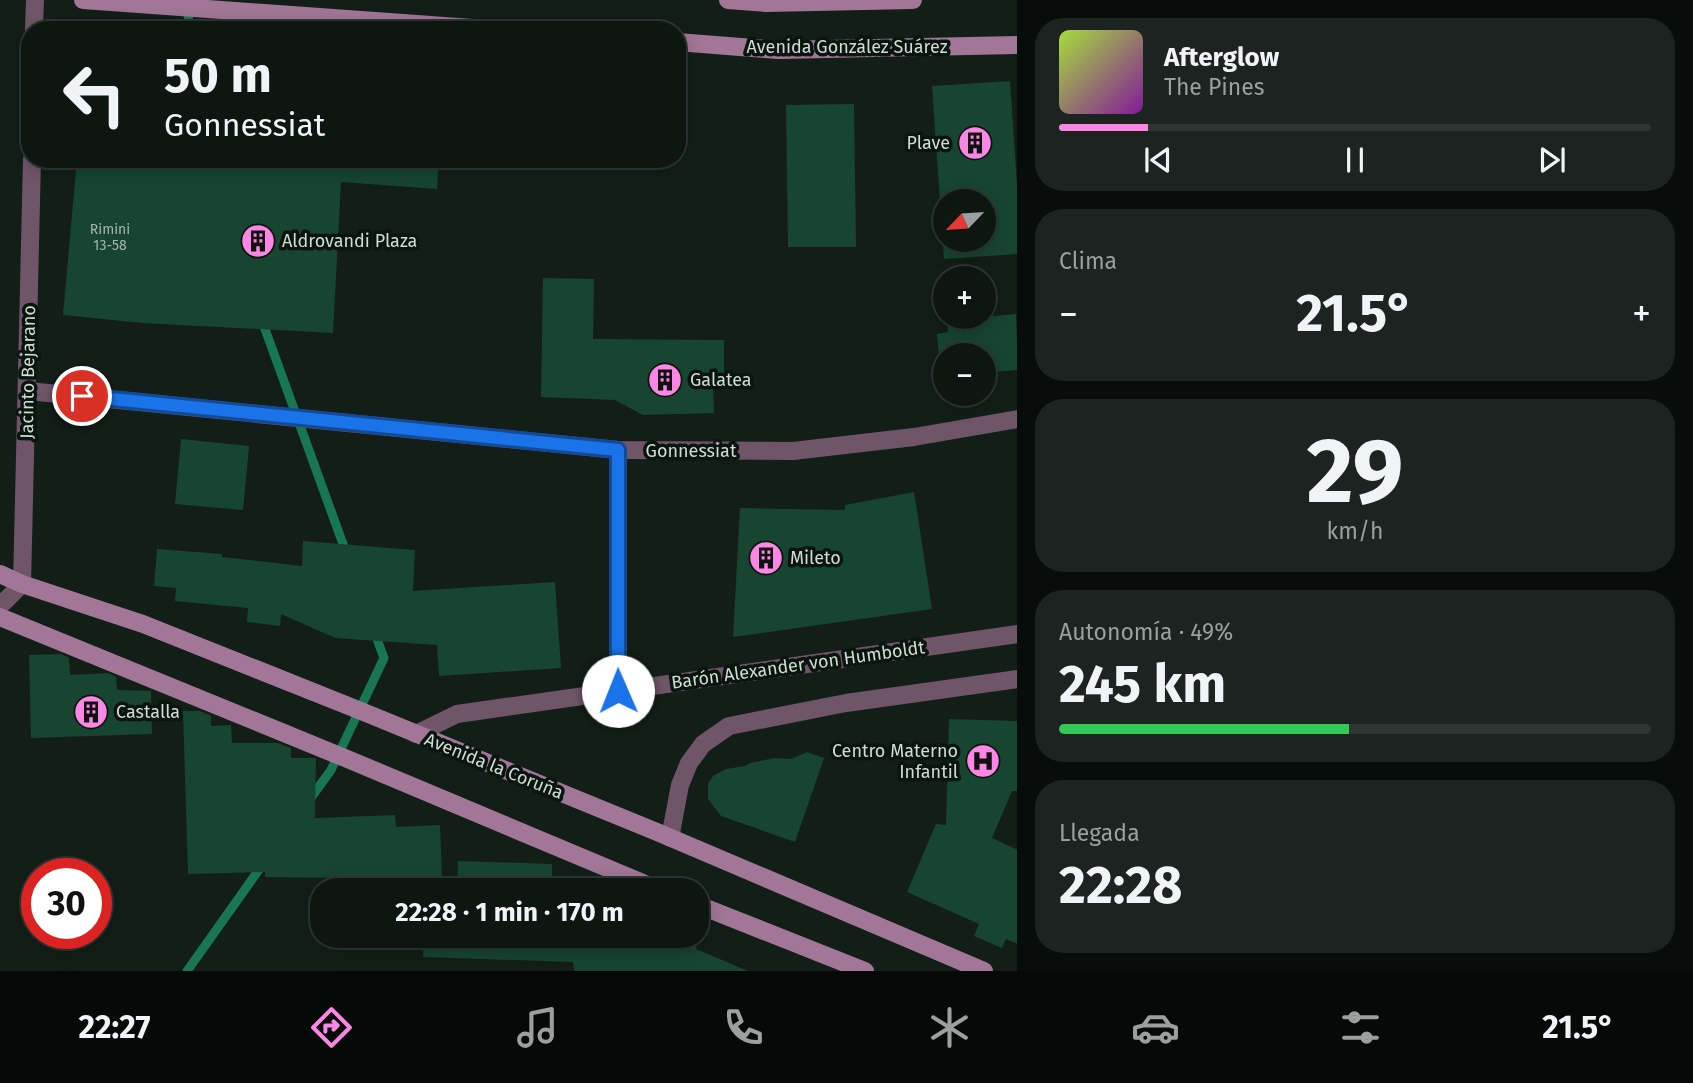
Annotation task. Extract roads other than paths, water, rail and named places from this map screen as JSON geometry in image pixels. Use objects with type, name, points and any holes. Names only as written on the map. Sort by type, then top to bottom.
[{"type":"street","points":[[34,21],[35,0]]},
{"type":"street","points":[[83,0],[375,21]]},
{"type":"street","points":[[728,0],[766,3],[912,0]]},
{"type":"street","name":"Avenida González Suárez","points":[[686,44],[778,50],[1017,45]]},
{"type":"street","name":"Jacinto Bejarano","points":[[22,584],[32,168]]},
{"type":"street","name":"Gonnessiat","points":[[28,391],[618,450],[793,451],[914,437],[1017,418]]},
{"type":"street","points":[[618,450],[618,691]]},
{"type":"street","name":"Avenida la Coruña","points":[[0,574],[22,584],[143,624],[416,734],[984,971]]},
{"type":"street","points":[[0,606],[22,584]]},
{"type":"street","points":[[0,617],[631,878]]},
{"type":"street","name":"Barón Alexander von Humboldt","points":[[416,734],[457,714],[1017,634]]},
{"type":"street","points":[[670,838],[680,785],[689,763],[703,744],[729,726],[846,703],[1017,679]]},
{"type":"street","points":[[709,909],[865,971]]},
{"type":"waterway","points":[[187,7],[189,21]]},
{"type":"waterway","points":[[261,318],[347,555]]},
{"type":"waterway","points":[[310,799],[331,770],[384,658],[374,631]]},
{"type":"waterway","points":[[187,971],[263,864]]},
{"type":"place","name":"Plave","points":[[975,143]]},
{"type":"place","name":"Aldrovandi Plaza","points":[[258,241]]},
{"type":"place","name":"Galatea","points":[[665,380]]},
{"type":"place","name":"Mileto","points":[[766,558]]},
{"type":"place","name":"Castalla","points":[[91,712]]},
{"type":"place","name":"Centro Materno Infantil","points":[[983,761]]}]
